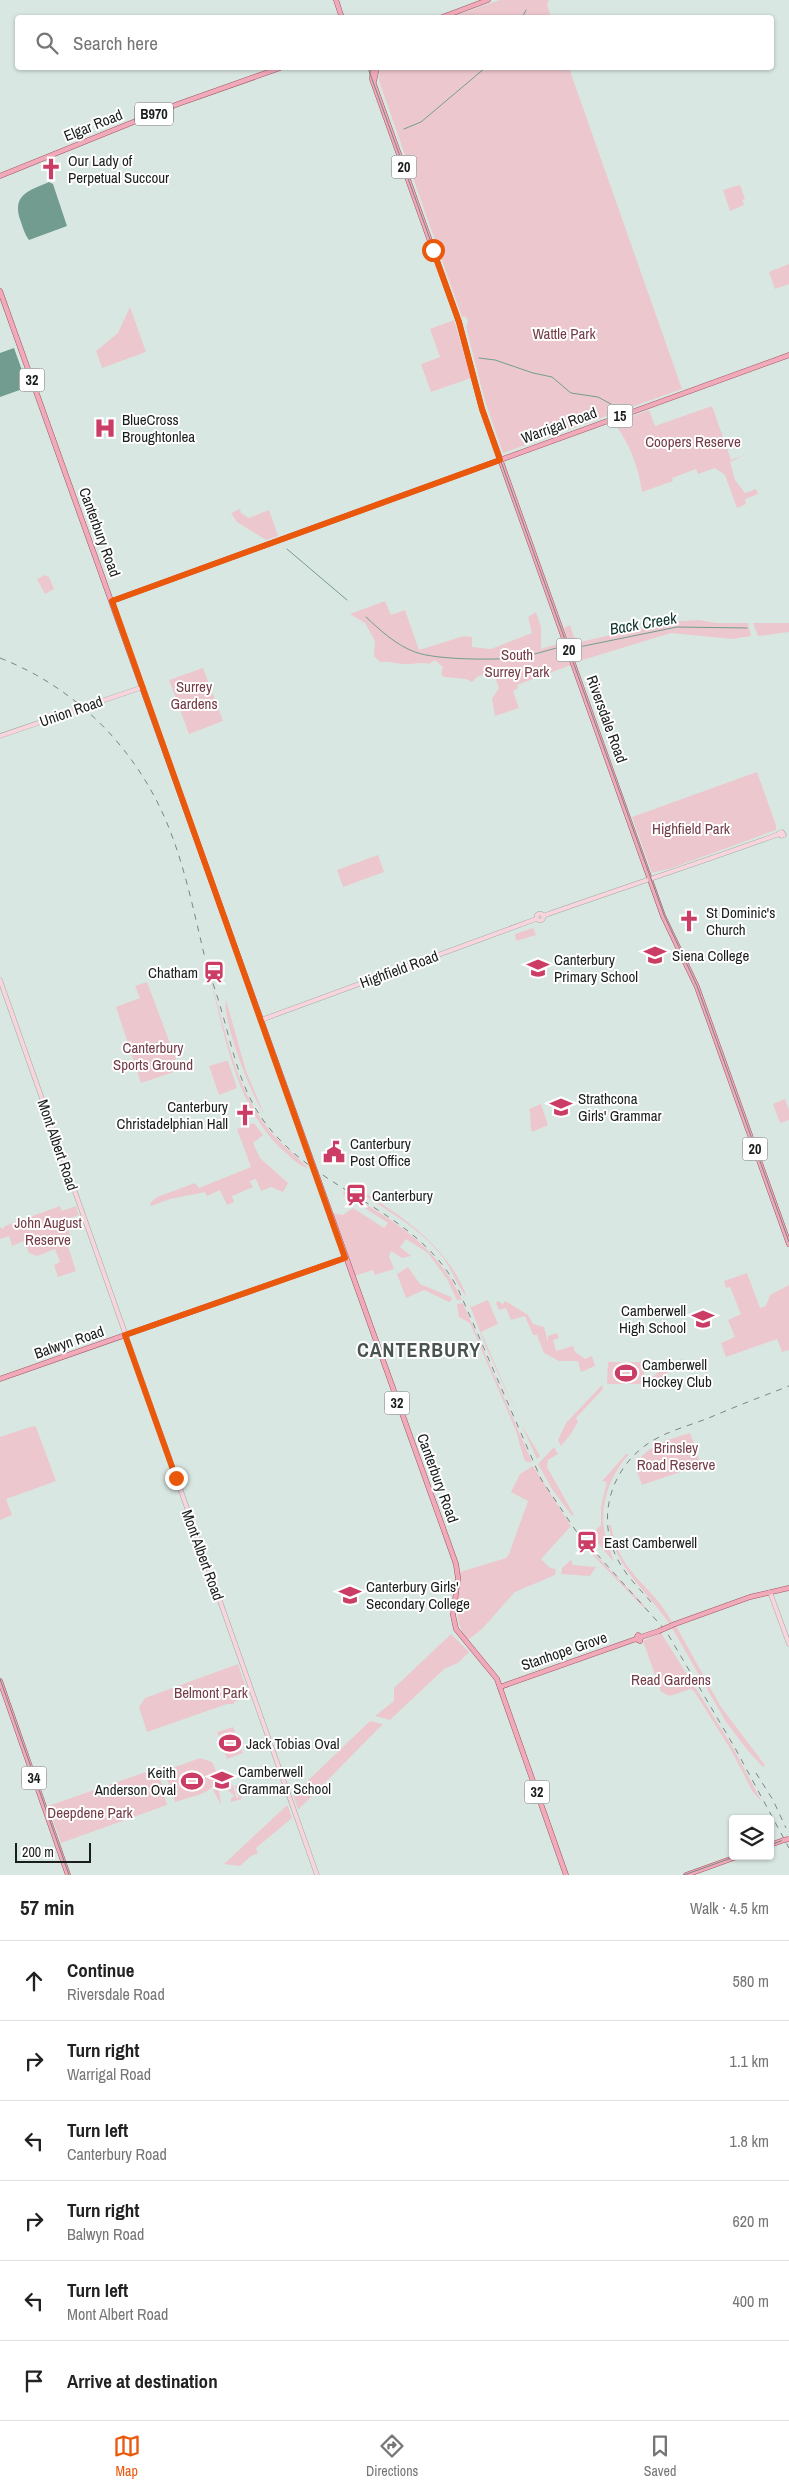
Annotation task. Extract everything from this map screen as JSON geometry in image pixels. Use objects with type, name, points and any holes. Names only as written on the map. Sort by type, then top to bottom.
[{"type":"main road","points":[[336,0],[341,15]]},
{"type":"main road","points":[[448,15],[488,0]]},
{"type":"main road","name":"Elgar Road","points":[[0,176],[170,107],[274,70]]},
{"type":"main road","name":"Riversdale Road","points":[[372,70],[371,76],[459,322],[482,409],[500,460],[665,920],[698,990],[789,1244]]},
{"type":"main road","points":[[374,84],[377,70]]},
{"type":"main road","name":"Canterbury Road","points":[[0,291],[456,1564],[458,1578],[453,1619],[460,1637],[493,1673],[500,1687],[566,1875]]},
{"type":"main road","name":"Warrigal Road","points":[[112,601],[789,355]]},
{"type":"main road","name":"Union Road","points":[[0,736],[142,687]]},
{"type":"main road","points":[[650,878],[670,874],[789,831]]},
{"type":"main road","name":"Highfield Road","points":[[261,1020],[536,918],[541,920],[543,916],[650,878]]},
{"type":"main road","name":"Mont Albert Road","points":[[0,980],[317,1875]]},
{"type":"main road","name":"Balwyn Road","points":[[0,1379],[345,1258]]},
{"type":"main road","points":[[789,1588],[770,1592],[789,1644]]},
{"type":"main road","name":"Stanhope Grove","points":[[500,1687],[636,1639],[640,1641],[642,1637],[675,1624],[741,1600],[770,1592]]},
{"type":"main road","name":"34","points":[[0,1681],[68,1875]]},
{"type":"main road","points":[[774,1844],[787,1840]]},
{"type":"main road","points":[[686,1875],[729,1860]]},
{"type":"green space","points":[[500,0],[549,0],[547,4],[550,15],[457,15]]},
{"type":"green space","name":"Wattle Park","points":[[380,70],[570,70],[682,389],[503,453],[485,401],[466,327],[468,321],[466,317],[462,317],[379,81]]},
{"type":"green space","points":[[740,185],[745,199],[742,200],[744,205],[730,211],[723,190]]},
{"type":"green space","points":[[789,264],[789,284],[775,289],[769,272]]},
{"type":"green space","points":[[130,307],[146,352],[102,368],[96,351],[118,333]]},
{"type":"green space","points":[[454,320],[471,378],[431,392],[421,364],[440,357],[430,329]]},
{"type":"green space","name":"Coopers Reserve","points":[[712,406],[731,460],[745,455],[730,462],[735,480],[745,493],[756,489],[758,494],[745,499],[746,504],[737,508],[725,475],[715,468],[698,474],[696,469],[672,478],[673,481],[642,492],[632,456],[624,438],[614,423],[649,410],[655,426]]},
{"type":"green space","points":[[240,509],[241,513],[249,518],[269,510],[278,536],[266,540],[237,522],[231,513]]},
{"type":"green space","points":[[45,575],[49,577],[54,589],[45,594],[37,579]]},
{"type":"green space","name":"South Surrey Park","points":[[385,601],[391,615],[405,610],[419,650],[464,636],[472,637],[472,647],[491,649],[532,633],[528,617],[536,612],[541,627],[541,649],[563,642],[571,665],[517,685],[518,688],[513,691],[519,708],[495,716],[492,699],[499,688],[493,671],[477,677],[472,682],[466,679],[444,677],[441,674],[443,667],[435,660],[429,664],[402,664],[380,662],[374,656],[375,641],[365,623],[350,614]]},
{"type":"green space","points":[[699,620],[716,623],[748,623],[751,636],[732,639],[671,633],[576,662],[564,628],[570,625],[576,643],[666,622]]},
{"type":"green space","points":[[753,623],[789,623],[789,632],[758,636]]},
{"type":"green space","name":"Surrey Gardens","points":[[203,668],[223,721],[189,734],[169,680]]},
{"type":"green space","name":"Highfield Park","points":[[757,772],[776,825],[776,830],[672,868],[652,873],[632,817]]},
{"type":"green space","points":[[378,855],[384,872],[343,887],[337,870]]},
{"type":"green space","points":[[533,928],[536,935],[516,941],[515,934]]},
{"type":"green space","points":[[209,975],[230,1051],[252,1105],[273,1135],[308,1168],[293,1160],[269,1135],[255,1115],[244,1094],[227,1047]]},
{"type":"green space","name":"Canterbury Sports Ground","points":[[147,982],[180,1070],[141,1083],[116,1007],[140,998],[135,986]]},
{"type":"green space","points":[[226,1000],[246,1071],[264,1114],[252,1091],[233,1040],[228,1024]]},
{"type":"green space","points":[[228,1061],[237,1088],[219,1095],[209,1066]]},
{"type":"green space","points":[[785,1099],[789,1110],[789,1120],[780,1123],[773,1104]]},
{"type":"green space","points":[[541,1104],[548,1125],[532,1132],[529,1109]]},
{"type":"green space","points":[[254,1123],[263,1135],[253,1143],[260,1158],[288,1183],[283,1192],[271,1187],[261,1191],[256,1179],[250,1181],[253,1187],[232,1196],[234,1202],[227,1205],[220,1190],[207,1196],[205,1192],[170,1199],[151,1206],[150,1203],[157,1197],[195,1183],[199,1188],[251,1167],[237,1129]]},
{"type":"green space","points":[[344,1191],[397,1224],[427,1249],[452,1281],[462,1300],[457,1300],[447,1279],[428,1253],[406,1239],[400,1247],[411,1256],[402,1258],[391,1251],[389,1256],[394,1269],[375,1275],[373,1270],[355,1276],[332,1213],[343,1215],[353,1208],[384,1228],[388,1223],[343,1194]]},
{"type":"green space","points":[[365,1193],[412,1225],[438,1250],[449,1264],[459,1280],[467,1297],[445,1260],[433,1246],[405,1222],[364,1195]]},
{"type":"green space","name":"John August Reserve","points":[[60,1206],[62,1211],[76,1206],[79,1215],[65,1220],[72,1241],[67,1243],[76,1271],[58,1277],[54,1265],[60,1262],[55,1249],[37,1256],[29,1253],[24,1241],[12,1246],[9,1236],[0,1239],[0,1227],[3,1229],[5,1226]]},
{"type":"green space","points":[[408,1267],[420,1284],[451,1297],[452,1300],[449,1302],[424,1290],[406,1298],[397,1274]]},
{"type":"green space","points":[[747,1273],[760,1308],[766,1306],[770,1295],[789,1285],[789,1350],[782,1352],[777,1339],[726,1357],[721,1343],[735,1337],[728,1320],[741,1314],[730,1287],[726,1288],[724,1281]]},
{"type":"green space","points":[[488,1300],[498,1324],[481,1332],[520,1421],[486,1347],[468,1301],[471,1307]]},
{"type":"green space","points":[[498,1301],[503,1304],[505,1301],[528,1315],[533,1324],[544,1327],[548,1342],[548,1336],[557,1333],[559,1338],[553,1340],[556,1351],[573,1346],[575,1352],[585,1359],[592,1356],[595,1366],[581,1372],[578,1361],[559,1361],[544,1353],[537,1335],[533,1335],[525,1316],[511,1320],[506,1308],[499,1310],[496,1303]]},
{"type":"green space","points":[[463,1303],[532,1462],[527,1462],[524,1459],[516,1431],[470,1323],[459,1317],[457,1304]]},
{"type":"green space","points":[[683,1359],[685,1364],[665,1374],[656,1384],[647,1387],[645,1383],[668,1364]]},
{"type":"green space","name":"Camberwell Hockey Club","points":[[608,1362],[644,1362],[644,1384],[607,1384]]},
{"type":"green space","points":[[602,1385],[603,1389],[576,1418],[578,1422],[561,1446],[558,1440],[566,1423]]},
{"type":"green space","points":[[521,1424],[540,1456],[537,1459]]},
{"type":"green space","points":[[33,1426],[36,1427],[56,1481],[6,1499],[12,1515],[0,1520],[0,1437]]},
{"type":"green space","name":"Brinsley Road Reserve","points":[[690,1433],[701,1465],[642,1485],[636,1468],[644,1454],[658,1444]]},
{"type":"green space","points":[[554,1447],[558,1454],[548,1460],[547,1467],[574,1515],[572,1516],[552,1489],[538,1464]]},
{"type":"green space","points":[[626,1454],[629,1454],[610,1483],[604,1505],[604,1527],[613,1561],[591,1535],[601,1525],[601,1506],[607,1482],[602,1481]]},
{"type":"green space","points":[[533,1466],[571,1526],[541,1559],[550,1568],[556,1569],[555,1575],[515,1592],[482,1629],[468,1640],[459,1625],[457,1608],[460,1572],[506,1558],[509,1554],[528,1501],[511,1492],[520,1474]]},
{"type":"green space","points":[[609,1525],[611,1525],[621,1556],[628,1567],[655,1597],[672,1622],[669,1623],[624,1566],[612,1540]]},
{"type":"green space","points":[[586,1545],[643,1604],[647,1611],[584,1546]]},
{"type":"green space","points":[[571,1560],[573,1565],[596,1567],[590,1576],[561,1574],[562,1568]]},
{"type":"green space","points":[[676,1626],[721,1707],[765,1765],[763,1767],[726,1722],[672,1628]]},
{"type":"green space","name":"Read Gardens","points":[[661,1633],[732,1746],[762,1802],[753,1792],[731,1750],[694,1691],[690,1689],[670,1696],[661,1692],[643,1641]]},
{"type":"green space","points":[[451,1634],[469,1652],[458,1663],[444,1669],[390,1720],[375,1716],[394,1701],[394,1688]]},
{"type":"green space","name":"Belmont Park","points":[[238,1664],[249,1696],[234,1702],[234,1704],[227,1704],[147,1732],[139,1707],[145,1698]]},
{"type":"green space","points":[[370,1721],[383,1724],[298,1810],[293,1795]]},
{"type":"green space","name":"Jack Tobias Oval","points":[[233,1727],[243,1753],[227,1759],[217,1732]]},
{"type":"green space","name":"Keith Anderson Oval","points":[[200,1758],[212,1762],[216,1772],[216,1780],[213,1786],[208,1791],[175,1802],[164,1771]]},
{"type":"green space","name":"Deepdene Park","points":[[146,1772],[156,1775],[160,1779],[167,1805],[61,1843],[48,1806]]},
{"type":"green space","points":[[225,1784],[233,1785],[237,1799],[239,1797],[236,1791],[239,1792],[234,1786],[237,1785],[242,1799],[231,1802],[231,1798],[235,1796],[228,1791],[231,1788],[229,1785],[219,1790],[221,1805],[213,1790]]},
{"type":"green space","points":[[288,1806],[292,1818],[256,1848],[258,1853],[251,1856],[240,1866],[224,1864]]},
{"type":"shaded area","points":[[49,182],[53,184],[67,226],[29,240],[18,213],[20,200],[28,191]]},
{"type":"shaded area","points":[[14,348],[28,387],[0,397],[0,353]]},
{"type":"waterway","points":[[524,15],[526,10]]},
{"type":"waterway","points":[[404,129],[421,122],[483,70]]},
{"type":"waterway","points":[[479,358],[495,360],[533,373],[552,377],[571,393],[598,397],[620,409]]},
{"type":"waterway","name":"Back Creek","points":[[287,549],[347,600]]},
{"type":"waterway","name":"Back Creek","points":[[366,617],[401,646],[424,655],[436,657],[515,658],[560,647]]},
{"type":"waterway","name":"Back Creek","points":[[574,648],[677,627],[747,628]]},
{"type":"tram line","points":[[369,70],[460,322],[483,409],[499,456],[664,915],[697,986],[789,1242]]},
{"type":"tram line","points":[[0,1679],[69,1875]]},
{"type":"tram line","points":[[774,1844],[789,1838]]},
{"type":"tram line","points":[[684,1875],[729,1859]]},
{"type":"railway","points":[[0,658],[55,686],[79,704],[102,725],[140,773],[156,800],[175,843],[189,890],[206,961],[242,1079],[253,1105],[283,1143],[335,1183],[392,1219],[418,1239],[441,1263],[459,1291],[541,1479],[576,1531],[666,1631],[735,1748],[789,1848]]},
{"type":"railway","points":[[651,1602],[621,1566],[611,1544],[608,1510],[611,1494],[626,1464],[638,1452],[659,1437],[789,1386]]},
{"type":"railway","points":[[756,1773],[773,1800],[786,1828]]},
{"type":"place","name":"Our Lady of Perpetual Succour","points":[[51,169]]},
{"type":"place","name":"BlueCross Broughtonlea","points":[[105,428]]},
{"type":"place","name":"St Dominic's Church","points":[[689,921]]},
{"type":"place","name":"Siena College","points":[[655,955]]},
{"type":"place","name":"Canterbury Primary School","points":[[538,968]]},
{"type":"place","name":"Chatham","points":[[214,972]]},
{"type":"place","name":"Strathcona Girls' Grammar","points":[[561,1107]]},
{"type":"place","name":"Canterbury Christadelphian Hall","points":[[245,1115]]},
{"type":"place","name":"Canterbury Post Office","points":[[334,1152]]},
{"type":"place","name":"Canterbury","points":[[356,1195]]},
{"type":"place","name":"Camberwell High School","points":[[703,1319]]},
{"type":"place","name":"Camberwell Hockey Club","points":[[626,1373]]},
{"type":"place","name":"East Camberwell","points":[[587,1542]]},
{"type":"place","name":"Canterbury Girls' Secondary College","points":[[350,1595]]},
{"type":"place","name":"Jack Tobias Oval","points":[[230,1743]]},
{"type":"place","name":"Camberwell Grammar School","points":[[222,1780]]},
{"type":"place","name":"Keith Anderson Oval","points":[[192,1781]]},
{"type":"district","name":"CANTERBURY","points":[[419,1349]]},
{"type":"route","points":[[176,1478],[125,1335],[345,1258],[112,601],[500,460],[482,409],[463,334],[433,250]]}]
